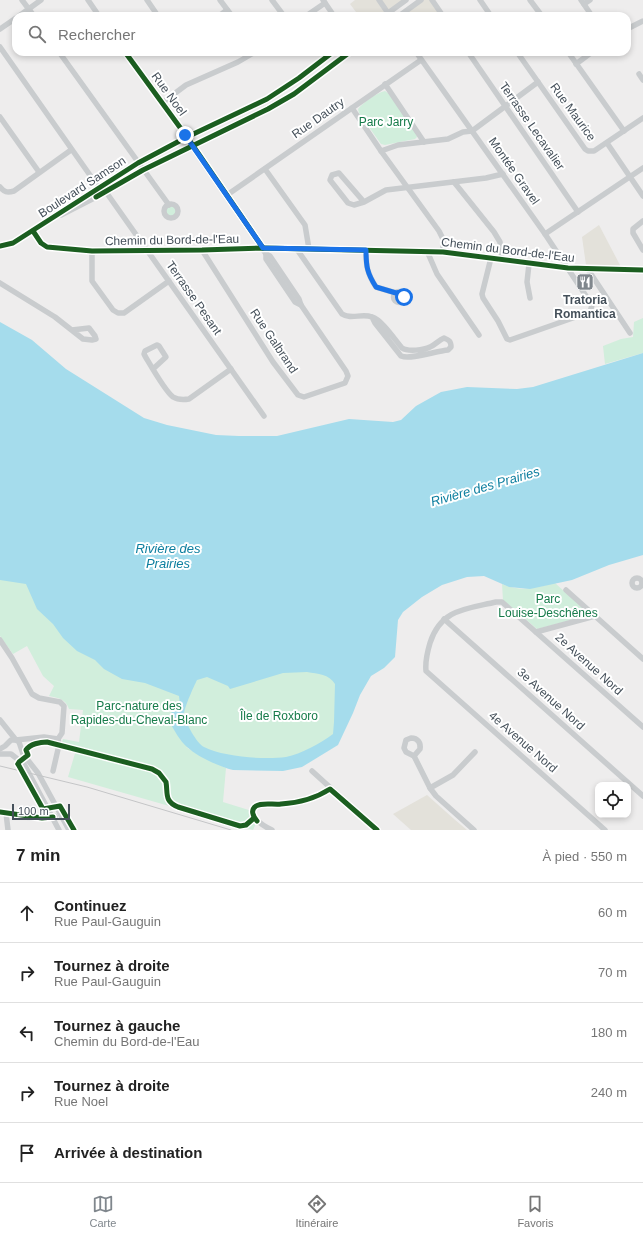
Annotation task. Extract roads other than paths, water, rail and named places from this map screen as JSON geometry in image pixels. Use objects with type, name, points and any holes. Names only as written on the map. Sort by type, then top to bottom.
[{"type":"street","points":[[22,0],[31,12]]},
{"type":"street","points":[[24,12],[41,0]]},
{"type":"street","points":[[88,0],[96,12]]},
{"type":"street","points":[[147,0],[155,12]]},
{"type":"street","points":[[220,0],[227,10],[224,12]]},
{"type":"street","points":[[272,0],[281,12]]},
{"type":"street","points":[[379,0],[386,12]]},
{"type":"street","points":[[392,12],[406,0]]},
{"type":"street","points":[[404,12],[421,0]]},
{"type":"street","points":[[432,0],[440,12]]},
{"type":"street","points":[[480,0],[489,12]]},
{"type":"street","points":[[530,0],[539,12]]},
{"type":"street","points":[[589,12],[582,2],[590,0]]},
{"type":"street","points":[[311,12],[324,1],[331,12]]},
{"type":"street","points":[[0,29],[12,21]]},
{"type":"street","points":[[631,27],[643,21]]},
{"type":"street","points":[[0,48],[99,188]]},
{"type":"street","points":[[62,56],[169,205]]},
{"type":"street","name":"Rue Noel","points":[[128,56],[187,137],[266,254],[270,256],[300,299],[301,306],[348,376]]},
{"type":"street","points":[[162,103],[186,85],[248,56]]},
{"type":"street","name":"Boulevard Samson","points":[[33,230],[138,163],[187,137],[267,99],[299,78],[328,56]]},
{"type":"street","name":"Boulevard Samson","points":[[33,230],[106,192],[143,170],[268,109],[344,56]]},
{"type":"street","name":"Montée Gravel","points":[[418,56],[568,268],[592,305],[590,312],[510,340],[507,339],[482,294],[491,258]]},
{"type":"street","name":"Terrasse Lecavalier","points":[[471,56],[578,212]]},
{"type":"street","name":"Rue Maurice","points":[[520,56],[585,149],[588,151],[594,151],[643,118]]},
{"type":"street","points":[[571,56],[624,131]]},
{"type":"street","points":[[576,64],[587,56]]},
{"type":"street","name":"Rue Dautry","points":[[227,195],[421,60]]},
{"type":"street","points":[[639,74],[643,80]]},
{"type":"street","points":[[381,151],[398,145],[448,139],[463,132],[472,131],[538,82]]},
{"type":"street","points":[[386,84],[424,142]]},
{"type":"street","points":[[352,108],[439,231],[443,239],[443,252]]},
{"type":"street","points":[[0,117],[39,172]]},
{"type":"street","points":[[606,143],[643,196]]},
{"type":"street","points":[[0,187],[6,192],[14,191],[71,150]]},
{"type":"street","points":[[545,234],[643,168]]},
{"type":"street","points":[[265,169],[305,225],[309,249]]},
{"type":"street","points":[[364,202],[339,173],[332,175],[330,180],[348,203],[354,205],[364,202],[386,190],[486,178],[503,174]]},
{"type":"street","points":[[454,182],[494,232],[500,242],[502,260]]},
{"type":"street","name":"Terrasse Pesant","points":[[106,192],[264,416]]},
{"type":"street","points":[[643,221],[633,229],[633,233],[643,250]]},
{"type":"street","points":[[0,246],[13,243],[33,230]]},
{"type":"street","name":"Chemin du Bord-de-l'Eau","points":[[33,230],[41,243],[47,247],[92,251],[263,248],[427,251],[568,268],[643,270]]},
{"type":"street","points":[[296,248],[342,314],[350,317],[366,316],[372,317],[379,320],[406,351],[431,347],[444,338],[449,340],[451,347],[448,350],[438,350],[405,357],[401,356],[372,317]]},
{"type":"street","name":"Rue Galbrand","points":[[202,250],[273,362],[298,395],[304,397],[345,383],[348,376]]},
{"type":"street","points":[[366,250],[366,266],[368,275],[376,287],[396,293]]},
{"type":"street","points":[[92,251],[92,281],[113,310],[118,313],[124,312],[169,281]]},
{"type":"street","points":[[427,251],[437,274],[479,335]]},
{"type":"street","points":[[528,264],[527,282],[530,298]]},
{"type":"street","points":[[586,268],[630,333]]},
{"type":"street","points":[[0,283],[47,311],[72,330]]},
{"type":"street","points":[[405,357],[406,351]]},
{"type":"street","points":[[153,369],[172,396],[182,400],[188,399],[231,370]]},
{"type":"street","points":[[566,590],[643,659]]},
{"type":"street","name":"2e Avenue Nord","points":[[444,619],[458,611],[496,602],[502,602],[643,727]]},
{"type":"street","points":[[536,632],[595,616]]},
{"type":"street","name":"4e Avenue Nord","points":[[444,619],[433,634],[425,663],[426,671],[606,830]]},
{"type":"street","name":"3e Avenue Nord","points":[[444,619],[643,796]]},
{"type":"street","points":[[0,640],[32,694],[39,698],[60,702],[63,704],[65,709],[62,733],[61,737],[58,739],[59,746],[53,771]]},
{"type":"street","points":[[1,722],[20,743],[23,755],[38,773],[69,830]]},
{"type":"street","points":[[1,722],[6,750],[26,766],[60,830]]},
{"type":"street","points":[[0,749],[10,741],[45,737],[58,739]]},
{"type":"street","points":[[0,754],[18,754],[26,744],[39,738]]},
{"type":"street","points":[[430,788],[454,775],[475,752]]},
{"type":"street","points":[[414,756],[430,788],[436,796],[474,830]]},
{"type":"street","points":[[312,771],[330,789],[377,830]]},
{"type":"street","points":[[272,830],[264,827],[254,818],[252,811],[254,807],[259,804],[281,804],[305,800],[323,794],[330,789]]},
{"type":"street","points":[[0,812],[42,818],[53,817],[59,813]]},
{"type":"street","points":[[6,813],[8,830]]},
{"type":"water","name":"Rivière des Prairies","points":[[0,322],[32,340],[66,369],[144,418],[167,425],[216,435],[277,436],[349,419],[393,422],[401,420],[416,406],[441,392],[467,387],[517,389],[533,387],[643,353],[643,555],[609,565],[572,580],[530,589],[509,587],[484,576],[467,577],[442,585],[422,597],[403,612],[398,620],[395,657],[384,668],[371,676],[360,695],[338,745],[302,767],[283,771],[233,770],[203,758],[182,742],[169,721],[170,714],[180,704],[179,696],[145,683],[122,679],[104,669],[95,660],[77,651],[63,638],[53,624],[37,609],[26,584],[0,580]],"holes":[[[307,672],[326,676],[335,684],[334,722],[333,734],[304,751],[286,757],[277,758],[256,758],[222,753],[201,745],[185,718],[184,714],[189,697],[197,680],[207,677],[228,686],[230,689],[283,673]]]},
{"type":"tram line","points":[[0,766],[87,787],[231,830]]},
{"type":"place","name":"Tratoria Romantica","points":[[585,282]]},
{"type":"park label","name":"Parc Jarry","points":[[386,122]]},
{"type":"park label","name":"Parc Louise-Deschênes","points":[[548,606]]},
{"type":"park label","name":"Parc-nature des Rapides-du-Cheval-Blanc","points":[[139,713]]},
{"type":"park label","name":"Île de Roxboro","points":[[279,716]]}]
